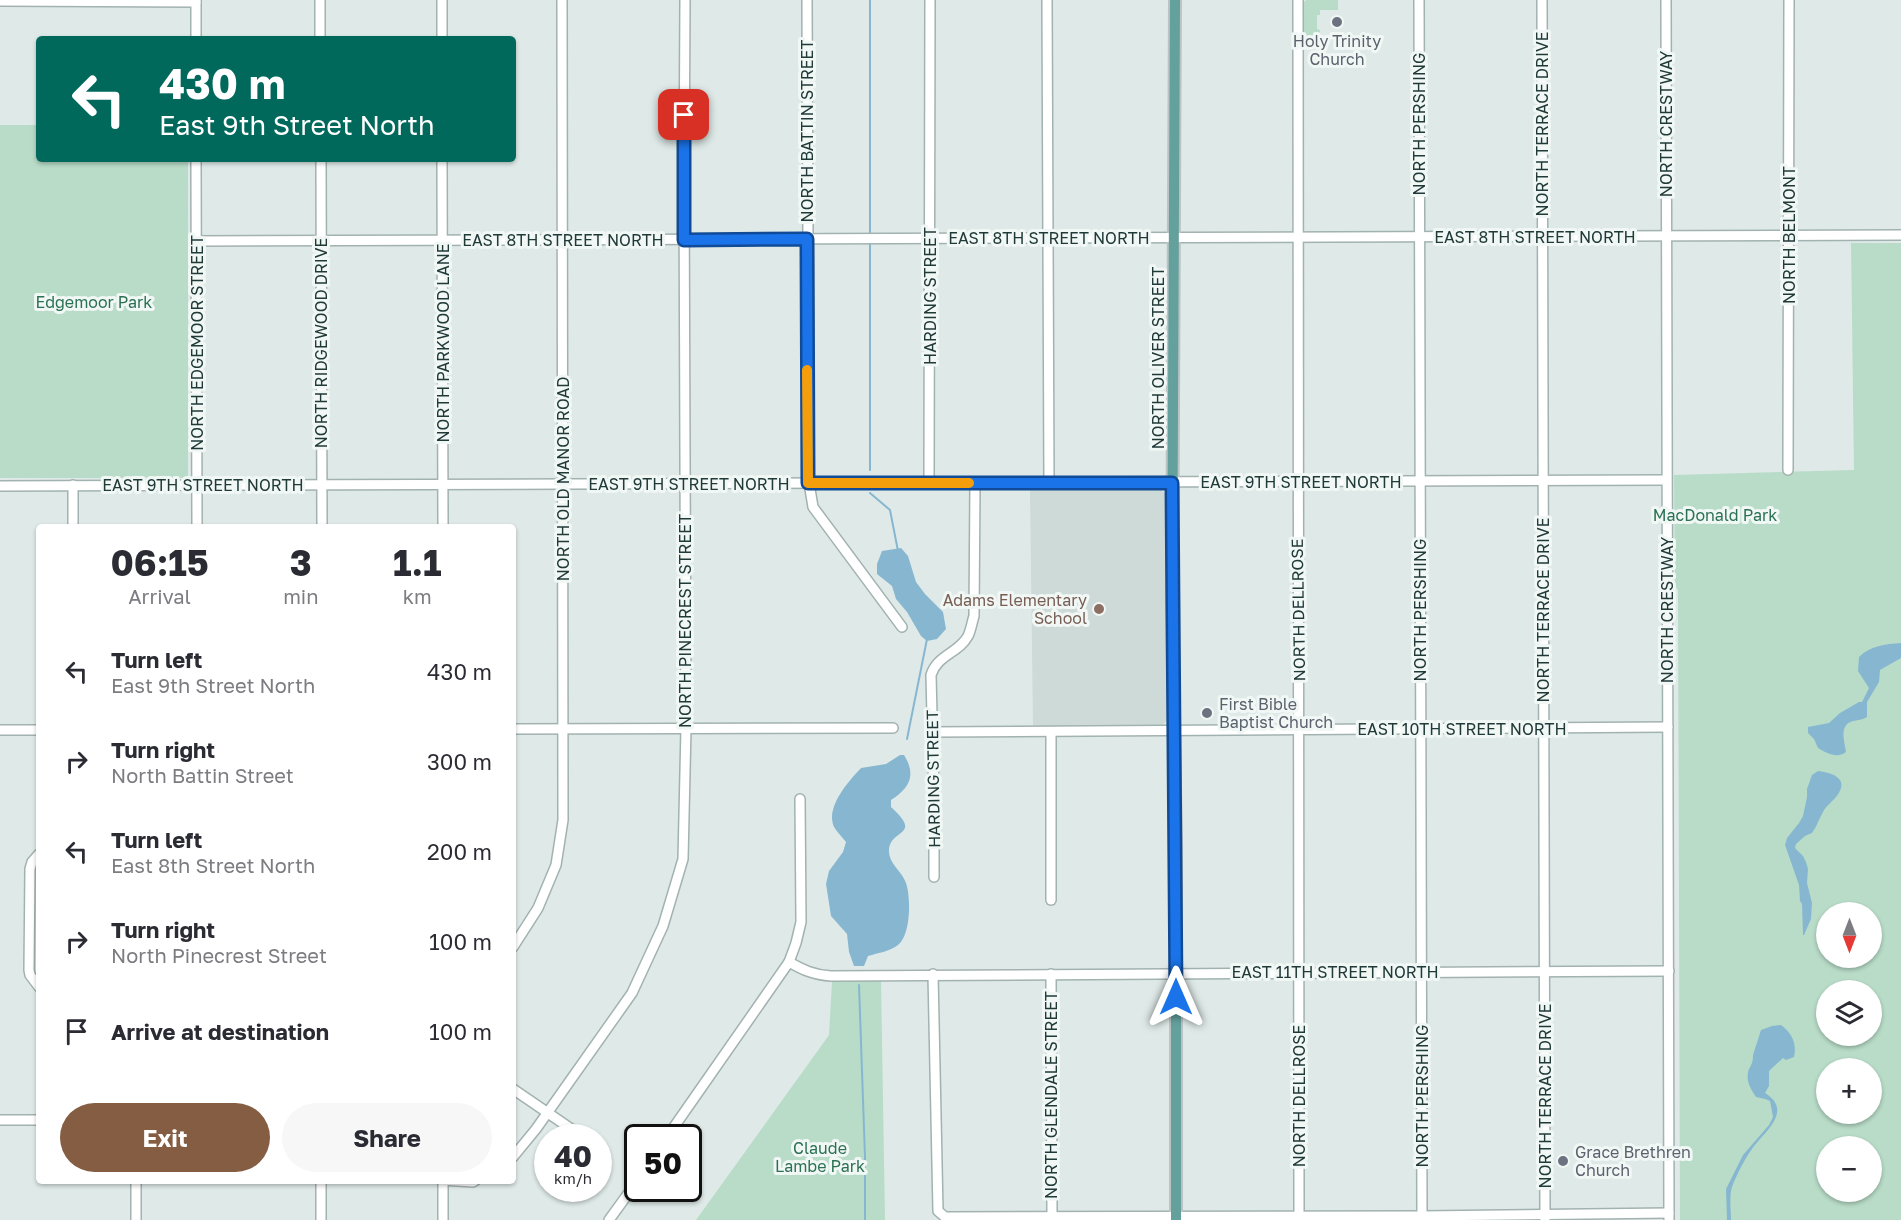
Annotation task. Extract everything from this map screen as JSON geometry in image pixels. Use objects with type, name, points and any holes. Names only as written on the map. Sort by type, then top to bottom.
[{"type":"main road","name":"NORTH OLIVER STREET","points":[[1175,0],[1172,483],[1176,1218]]},
{"type":"street","points":[[320,0],[320,36]]},
{"type":"street","points":[[442,0],[442,36]]},
{"type":"street","name":"NORTH OLD MANOR ROAD","points":[[516,942],[538,908],[556,865],[563,820],[562,0]]},
{"type":"street","name":"NORTH PINECREST STREET","points":[[516,1153],[632,993],[663,926],[683,859],[686,728],[685,0]]},
{"type":"street","name":"NORTH BATTIN STREET","points":[[807,0],[808,483],[813,507],[902,627]]},
{"type":"street","name":"HARDING STREET","points":[[929,483],[930,0]]},
{"type":"street","points":[[1047,0],[1049,483]]},
{"type":"street","name":"NORTH DELLROSE","points":[[1298,0],[1299,1218]]},
{"type":"street","name":"NORTH PERSHING","points":[[1419,0],[1422,1218]]},
{"type":"street","name":"NORTH TERRACE DRIVE","points":[[1542,0],[1545,1217]]},
{"type":"street","name":"NORTH CRESTWAY","points":[[1666,0],[1669,1216]]},
{"type":"street","name":"NORTH BELMONT","points":[[1788,470],[1789,0]]},
{"type":"street","points":[[0,1],[196,1],[196,36]]},
{"type":"street","name":"NORTH EDGEMOOR STREET","points":[[196,162],[197,524]]},
{"type":"street","name":"NORTH RIDGEWOOD DRIVE","points":[[321,162],[322,524]]},
{"type":"street","name":"NORTH PARKWOOD LANE","points":[[442,162],[443,524]]},
{"type":"street","name":"EAST 8TH STREET NORTH","points":[[196,241],[1901,236]]},
{"type":"street","name":"EAST 9TH STREET NORTH","points":[[0,486],[1666,480]]},
{"type":"street","name":"HARDING STREET","points":[[934,877],[931,675],[933,667],[943,657],[958,648],[968,636],[974,616],[975,483]]},
{"type":"street","points":[[73,485],[73,524]]},
{"type":"street","name":"EAST 10TH STREET NORTH","points":[[933,732],[1668,727]]},
{"type":"street","points":[[516,729],[893,728]]},
{"type":"street","points":[[0,730],[36,730]]},
{"type":"street","points":[[1050,732],[1051,900]]},
{"type":"street","points":[[676,1124],[789,962],[801,922],[800,800]]},
{"type":"street","points":[[36,857],[30,869],[28,928],[29,970],[36,984]]},
{"type":"street","name":"EAST 11TH STREET NORTH","points":[[789,962],[817,975],[1669,970]]},
{"type":"street","points":[[933,974],[938,1211],[945,1217],[1669,1216]]},
{"type":"street","name":"NORTH GLENDALE STREET","points":[[1051,974],[1052,1217]]},
{"type":"street","points":[[516,1091],[564,1124]]},
{"type":"street","points":[[0,1120],[36,1120]]},
{"type":"street","points":[[136,1184],[136,1220]]},
{"type":"street","points":[[321,1184],[321,1220]]},
{"type":"street","points":[[442,1184],[443,1220]]},
{"type":"street","points":[[609,1220],[624,1199]]},
{"type":"shaded area","name":"Adams Elementary School","points":[[1030,489],[1159,489],[1165,493],[1166,721],[1162,726],[1033,726]]},
{"type":"green space","points":[[1306,0],[1338,0],[1338,10],[1320,10],[1320,15],[1317,15],[1317,29],[1320,30],[1320,34],[1314,34],[1314,48],[1304,47],[1304,2]]},
{"type":"green space","name":"Edgemoor Park","points":[[0,125],[36,125],[36,162],[188,162],[188,478],[0,478]]},
{"type":"green space","name":"MacDonald Park","points":[[1851,243],[1901,243],[1901,1220],[1680,1220],[1678,590],[1675,586],[1674,475],[1854,470]]},
{"type":"green space","name":"Claude Lambe Park","points":[[881,980],[885,1220],[696,1220],[829,1035],[832,982]]},
{"type":"water","points":[[901,548],[908,556],[916,582],[943,612],[946,629],[937,639],[927,641],[921,636],[907,612],[896,599],[892,586],[877,574],[877,564],[882,551]]},
{"type":"water","points":[[1901,643],[1901,658],[1880,670],[1879,682],[1867,702],[1867,717],[1845,726],[1843,734],[1846,752],[1835,755],[1818,748],[1808,733],[1808,727],[1829,723],[1840,713],[1862,702],[1869,688],[1858,671],[1859,657],[1878,646]]},
{"type":"water","points":[[904,755],[908,762],[909,781],[891,800],[891,807],[905,823],[905,828],[890,844],[889,851],[891,860],[908,889],[908,925],[898,945],[868,956],[864,966],[854,966],[849,952],[847,934],[831,916],[826,884],[829,871],[843,852],[846,842],[834,827],[833,811],[840,795],[861,768],[886,764]]},
{"type":"water","points":[[1818,771],[1839,778],[1841,786],[1836,797],[1824,810],[1812,833],[1796,844],[1795,848],[1803,856],[1808,869],[1807,883],[1812,903],[1811,919],[1803,935],[1799,885],[1785,845],[1787,838],[1803,816],[1807,789],[1812,775]]},
{"type":"water","points":[[1781,1025],[1793,1039],[1794,1057],[1786,1060],[1783,1058],[1769,1071],[1769,1086],[1765,1093],[1777,1107],[1777,1114],[1738,1172],[1731,1191],[1731,1220],[1727,1220],[1726,1189],[1743,1155],[1769,1125],[1773,1117],[1770,1101],[1756,1097],[1750,1087],[1749,1069],[1761,1030]]},
{"type":"waterway","points":[[870,0],[870,236]]},
{"type":"waterway","points":[[870,242],[870,470]]},
{"type":"waterway","points":[[870,493],[890,510],[898,551]]},
{"type":"waterway","points":[[907,739],[927,639]]},
{"type":"waterway","points":[[859,985],[865,1220]]},
{"type":"slow traffic","points":[[807,370],[808,483],[969,483]]},
{"type":"place","name":"Holy Trinity Church","points":[[1337,22]]},
{"type":"place","name":"Adams Elementary School","points":[[1099,609]]},
{"type":"place","name":"First Bible Baptist Church","points":[[1207,713]]},
{"type":"place","name":"Grace Brethren Church","points":[[1563,1161]]},
{"type":"route","points":[[684,115],[684,240],[807,239],[808,483],[1172,483],[1176,997]]}]
